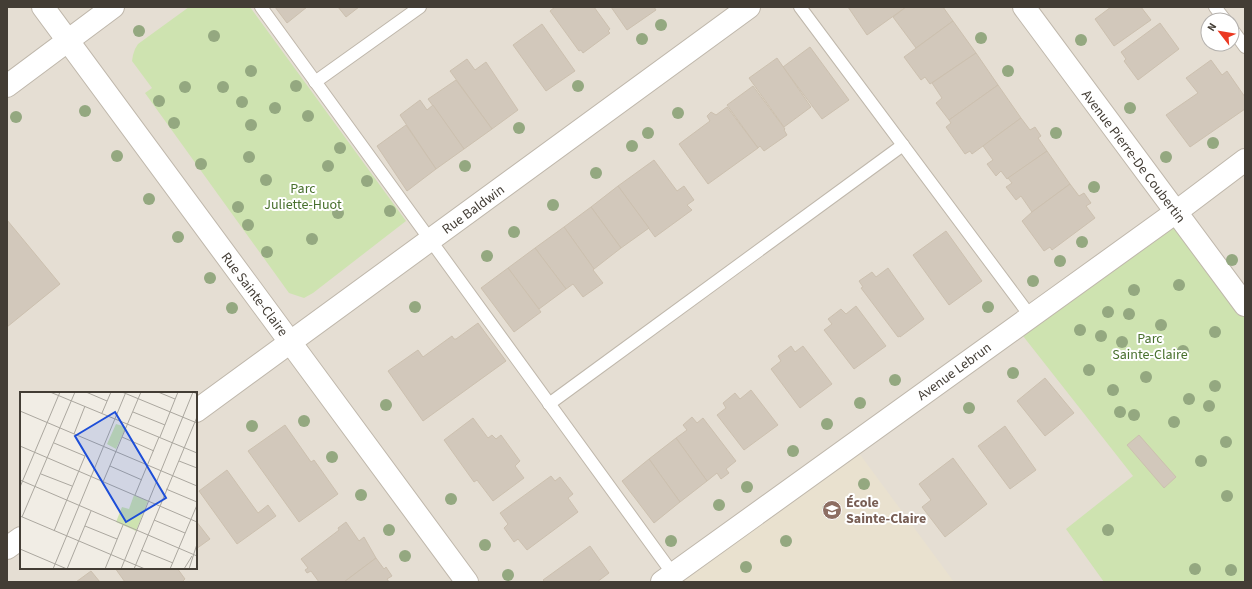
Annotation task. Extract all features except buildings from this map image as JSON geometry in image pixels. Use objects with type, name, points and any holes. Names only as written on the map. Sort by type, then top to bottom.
[{"type":"street","name":"Rue Sainte-Claire","points":[[43,7],[467,582]]},
{"type":"street","points":[[7,86],[113,7]]},
{"type":"street","name":"Rue Baldwin","points":[[197,410],[750,7]]},
{"type":"street","name":"Avenue Pierre-De Coubertin","points":[[1024,7],[1245,305]]},
{"type":"street","name":"Avenue Lebrun","points":[[668,578],[1176,212],[1245,160]]},
{"type":"street","points":[[7,548],[20,539]]},
{"type":"lane","points":[[261,7],[549,404],[668,578]]},
{"type":"lane","points":[[316,82],[420,7]]},
{"type":"lane","points":[[800,7],[1031,316]]},
{"type":"lane","points":[[549,404],[903,145]]},
{"type":"shaded area","points":[[7,7],[1245,7],[1245,582],[7,582]]},
{"type":"shaded area","name":"École Sainte-Claire","points":[[853,445],[954,582],[663,582]]},
{"type":"green space","name":"Parc Juliette-Huot","points":[[189,7],[250,7],[406,221],[313,293],[304,298],[289,293],[145,93],[152,88],[132,61],[138,44]]},
{"type":"green space","name":"Parc Sainte-Claire","points":[[1176,212],[1245,305],[1245,582],[1104,582],[1066,529],[1133,476],[1016,327]]},
{"type":"place","name":"École Sainte-Claire","points":[[832,510]]}]
